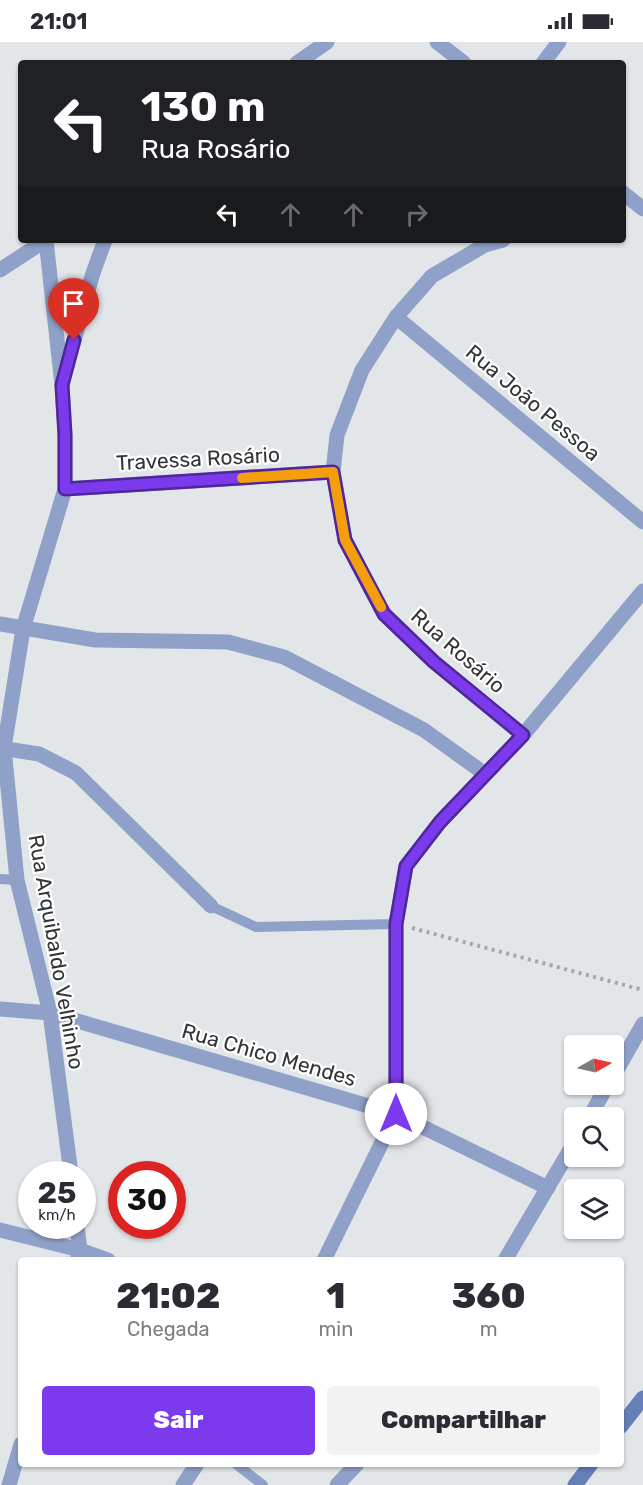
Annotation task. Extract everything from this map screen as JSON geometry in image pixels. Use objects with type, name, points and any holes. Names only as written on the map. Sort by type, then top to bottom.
[{"type":"main road","points":[[624,1422],[643,1398]]},
{"type":"main road","points":[[575,1485],[589,1467]]},
{"type":"street","points":[[301,60],[327,42]]},
{"type":"street","points":[[437,42],[460,60]]},
{"type":"street","points":[[545,60],[559,42]]},
{"type":"street","points":[[626,195],[641,207]]},
{"type":"street","points":[[626,209],[641,207]]},
{"type":"street","points":[[0,270],[41,243]]},
{"type":"street","name":"Rua Arquibaldo Velhinho","points":[[46,243],[62,385],[65,489],[23,629],[2,748],[17,879],[50,1013],[69,1161]]},
{"type":"street","name":"Rua Arquibaldo Velhinho","points":[[62,385],[93,273],[104,243]]},
{"type":"street","name":"Rua Rosário","points":[[492,243],[432,276],[396,317],[362,370],[337,435],[333,472],[345,540],[384,614],[434,662],[523,735]]},
{"type":"street","name":"Rua João Pessoa","points":[[396,317],[643,522]]},
{"type":"street","name":"Travessa Rosário","points":[[65,489],[333,472]]},
{"type":"street","points":[[325,1257],[396,1114],[396,924],[406,866],[440,822],[523,735],[643,591]]},
{"type":"street","points":[[0,624],[95,640],[228,642],[284,657],[424,730],[485,774]]},
{"type":"street","points":[[2,748],[39,754],[76,773],[211,906]]},
{"type":"street","name":"Rua Chico Mendes","points":[[0,1009],[50,1013],[396,1114],[548,1188]]},
{"type":"street","points":[[624,1057],[643,1024]]},
{"type":"street","points":[[507,1257],[564,1160]]},
{"type":"street","points":[[0,1230],[79,1255],[78,1239]]},
{"type":"street","points":[[9,1485],[18,1454]]},
{"type":"street","points":[[183,1485],[195,1467]]},
{"type":"street","points":[[337,1485],[354,1467]]},
{"type":"lane","points":[[0,879],[17,879]]},
{"type":"lane","points":[[211,906],[256,927],[396,924]]},
{"type":"lane","points":[[240,1467],[263,1485]]},
{"type":"path","points":[[396,924],[643,990]]},
{"type":"slow traffic","points":[[242,478],[333,472],[345,540],[381,607]]},
{"type":"route","points":[[74,340],[62,385],[65,489],[333,472],[345,540],[384,614],[434,662],[523,735],[440,822],[406,866],[396,924],[396,1114]]}]
